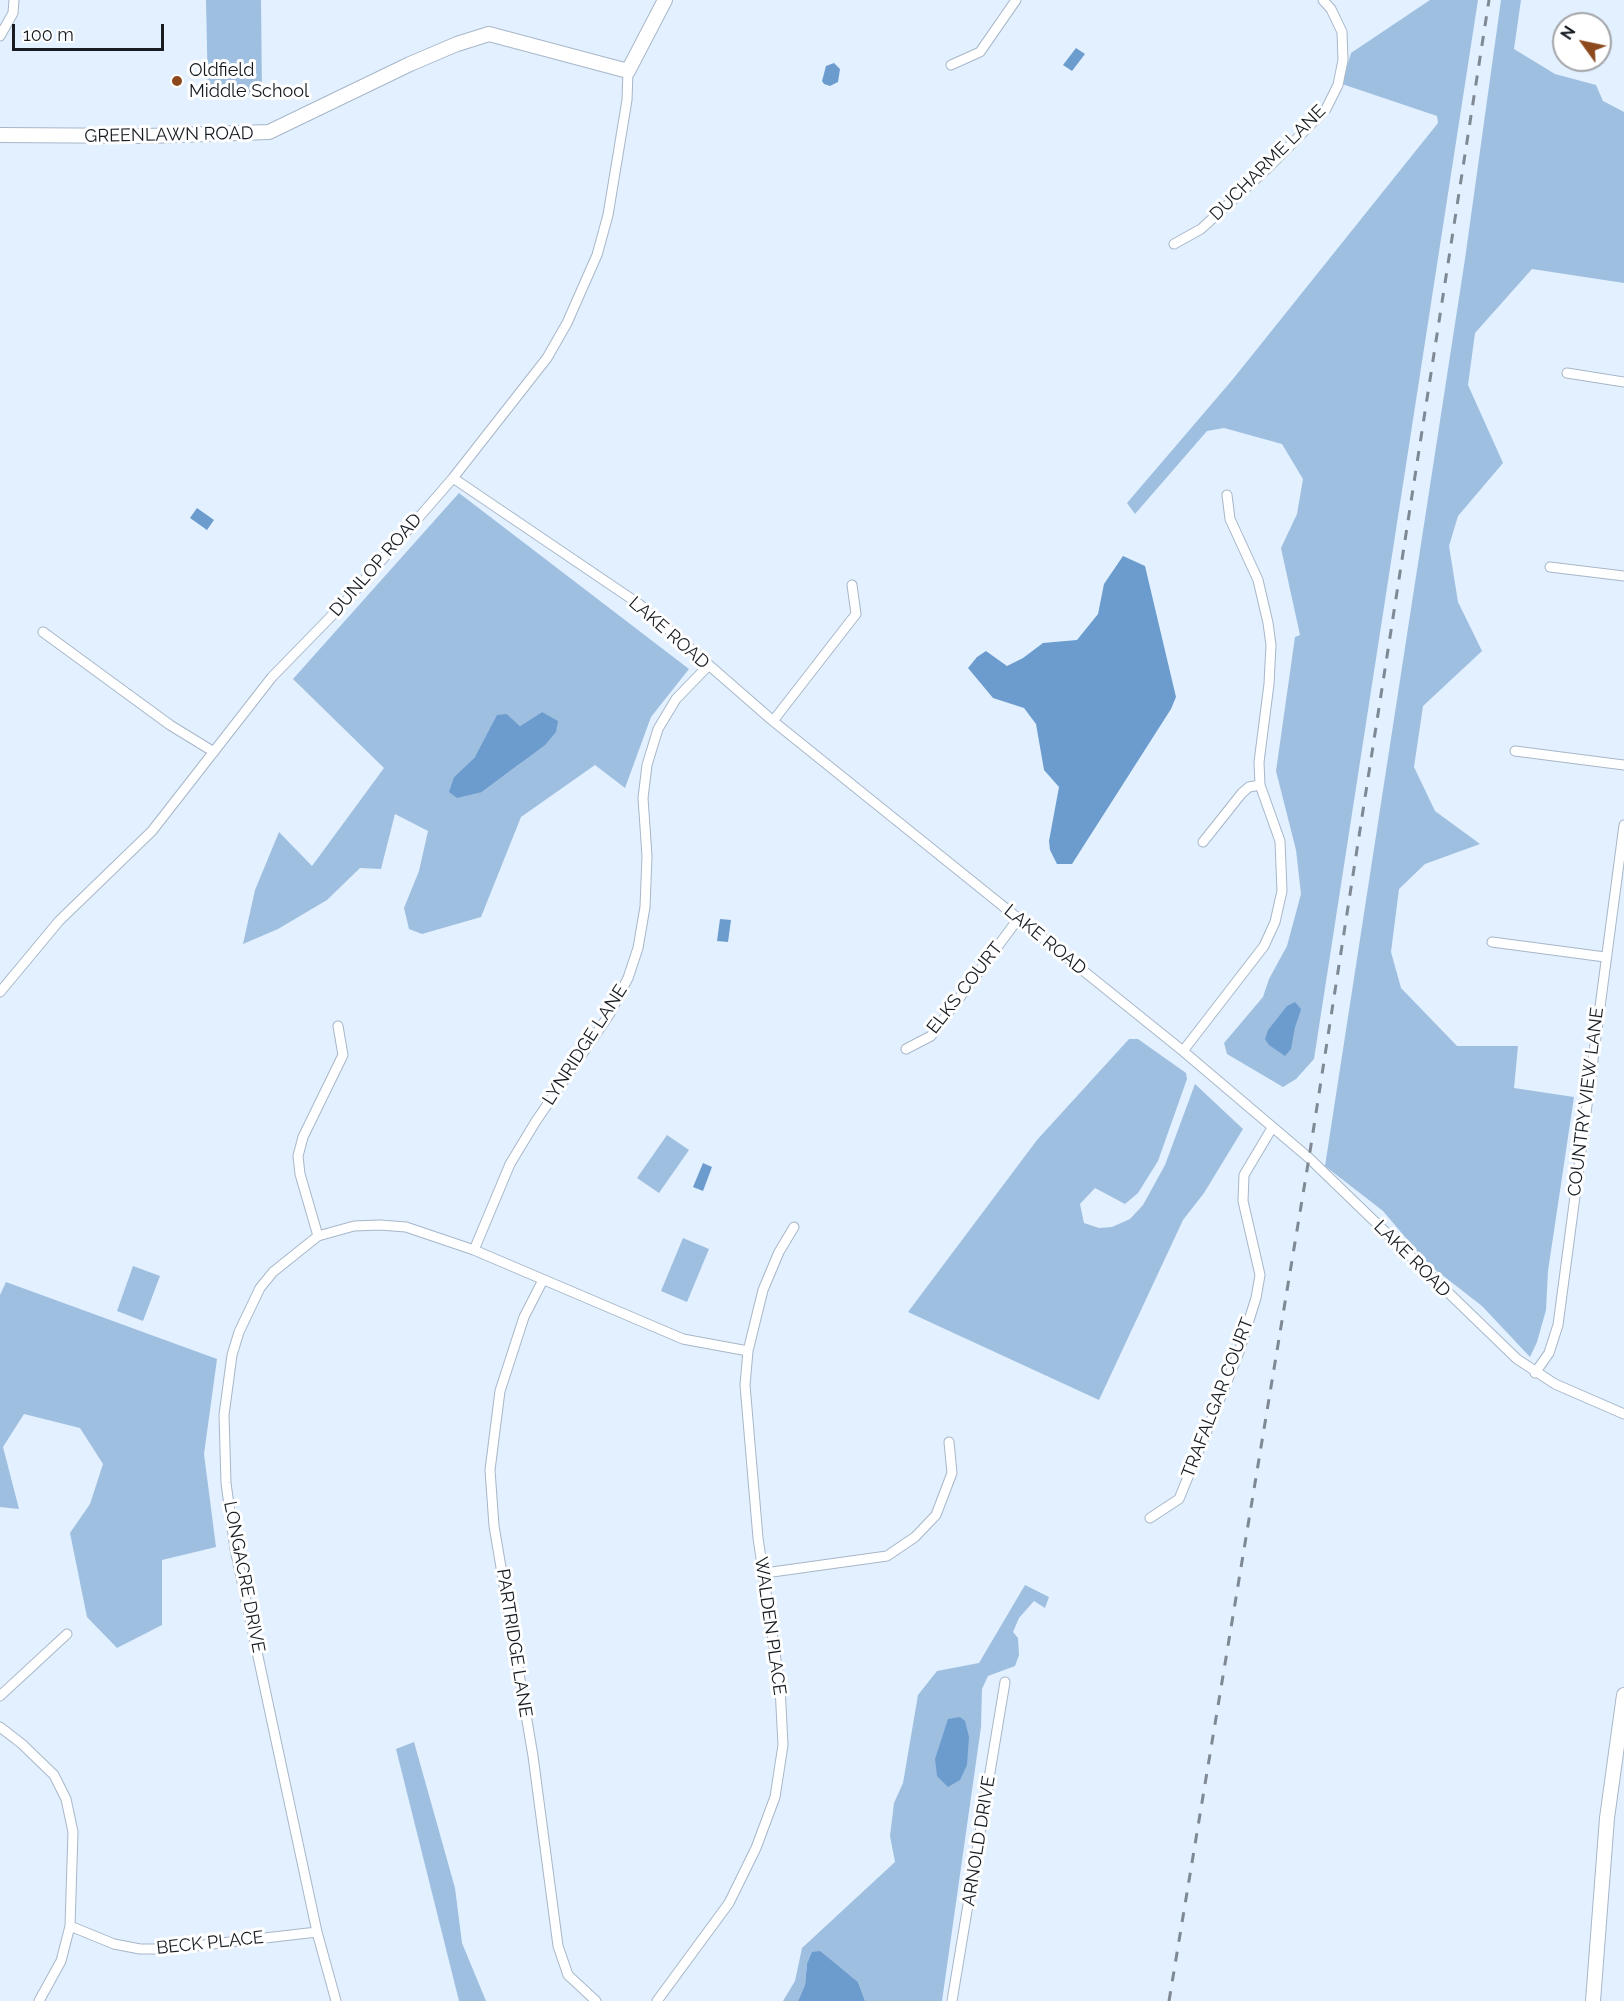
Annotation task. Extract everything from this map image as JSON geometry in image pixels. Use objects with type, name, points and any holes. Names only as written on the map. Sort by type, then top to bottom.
[{"type":"main road","points":[[628,70],[665,0]]},
{"type":"main road","name":"GREENLAWN ROAD","points":[[0,135],[137,136],[269,132],[411,64],[457,44],[489,34],[628,70]]},
{"type":"main road","points":[[1593,2001],[1606,1829],[1624,1695]]},
{"type":"street","points":[[0,36],[13,13],[14,0]]},
{"type":"street","points":[[951,65],[980,52],[1016,0]]},
{"type":"street","name":"DUCHARME LANE","points":[[1174,244],[1201,229],[1269,167],[1326,109],[1338,85],[1343,60],[1342,32],[1331,9],[1323,0]]},
{"type":"street","name":"DUNLOP ROAD","points":[[0,992],[59,921],[152,831],[272,677],[347,600],[453,478],[547,358],[567,323],[588,277],[608,215],[627,100],[628,70]]},
{"type":"street","points":[[1567,373],[1624,382]]},
{"type":"street","name":"LAKE ROAD","points":[[453,478],[639,604],[773,721],[1183,1051],[1317,1165],[1480,1326],[1535,1373],[1624,1414]]},
{"type":"street","points":[[1183,1051],[1245,974],[1264,946],[1275,922],[1282,891],[1280,841],[1260,785],[1259,762],[1269,684],[1271,645],[1258,580],[1230,519],[1227,495]]},
{"type":"street","points":[[1550,567],[1624,576]]},
{"type":"street","points":[[773,721],[856,614],[852,585]]},
{"type":"street","points":[[43,632],[170,725],[214,752]]},
{"type":"street","name":"LYNRIDGE LANE","points":[[474,1250],[510,1164],[536,1121],[609,1015],[628,978],[638,948],[645,907],[647,856],[643,798],[647,765],[658,729],[676,699],[708,666]]},
{"type":"street","points":[[1515,751],[1624,765]]},
{"type":"street","points":[[1203,842],[1242,793],[1249,787],[1260,785]]},
{"type":"street","name":"COUNTRY VIEW LANE","points":[[1535,1373],[1549,1353],[1558,1325],[1624,825]]},
{"type":"street","name":"ELKS COURT","points":[[906,1049],[932,1036],[1018,919]]},
{"type":"street","points":[[1491,942],[1605,957]]},
{"type":"street","points":[[318,1236],[300,1174],[298,1156],[303,1137],[343,1055],[339,1026]]},
{"type":"street","name":"TRAFALGAR COURT","points":[[1150,1518],[1179,1499],[1239,1352],[1256,1298],[1260,1275],[1243,1201],[1244,1175],[1272,1128]]},
{"type":"street","name":"LONGACRE DRIVE","points":[[336,2001],[317,1932],[235,1549],[223,1445],[232,1355],[249,1308],[273,1272],[318,1236],[354,1226],[406,1227],[474,1250],[683,1339],[748,1352]]},
{"type":"street","name":"WALDEN PLACE","points":[[657,2001],[729,1904],[756,1848],[775,1797],[783,1745],[780,1687],[765,1573],[758,1538],[745,1385],[748,1352],[763,1290],[779,1252],[794,1227]]},
{"type":"street","name":"PARTRIDGE LANE","points":[[543,1280],[524,1317],[501,1391],[490,1470],[494,1526],[533,1756],[558,1946],[568,1975],[596,2001]]},
{"type":"street","points":[[765,1573],[887,1556],[897,1550],[936,1515],[952,1473],[949,1442]]},
{"type":"street","points":[[0,1696],[67,1635]]},
{"type":"street","name":"ARNOLD DRIVE","points":[[952,2001],[1005,1682]]},
{"type":"street","points":[[0,1727],[48,1768],[66,1799],[73,1833],[70,1926],[61,1961],[39,2001]]},
{"type":"street","name":"BECK PLACE","points":[[70,1926],[114,1944],[140,1949],[169,1949],[317,1932]]},
{"type":"shaded area","points":[[206,0],[261,0],[262,95],[208,96]]},
{"type":"shaded area","points":[[1430,0],[1478,0],[1314,1059],[1296,1079],[1283,1087],[1227,1054],[1224,1043],[1263,997],[1269,979],[1287,946],[1301,894],[1296,850],[1276,771],[1295,637],[1300,635],[1281,548],[1297,514],[1303,479],[1282,444],[1224,428],[1207,431],[1135,514],[1127,503],[1233,379],[1438,123],[1437,116],[1342,84],[1351,53]]},
{"type":"shaded area","points":[[1501,0],[1521,0],[1514,49],[1555,74],[1596,85],[1603,101],[1624,112],[1624,283],[1532,269],[1475,333],[1468,385],[1503,463],[1458,516],[1449,546],[1458,602],[1482,651],[1423,706],[1414,767],[1435,811],[1480,844],[1425,864],[1399,889],[1391,952],[1401,988],[1457,1046],[1518,1046],[1514,1088],[1574,1097],[1548,1271],[1546,1310],[1530,1357],[1482,1306],[1428,1264],[1383,1211],[1325,1166],[1465,259]]},
{"type":"shaded area","points":[[1076,48],[1085,54],[1072,71],[1063,65]]},
{"type":"shaded area","points":[[834,63],[840,69],[838,82],[830,86],[822,81],[826,66]]},
{"type":"shaded area","points":[[459,493],[689,669],[651,717],[625,788],[595,765],[521,817],[481,917],[422,934],[409,929],[404,908],[419,871],[428,831],[395,814],[381,869],[360,868],[327,900],[278,929],[243,944],[255,890],[279,832],[312,866],[384,768],[293,679]],"holes":[[[542,712],[521,763],[482,792],[454,777],[475,757],[507,714],[520,726]]]},
{"type":"shaded area","points":[[197,508],[214,520],[207,530],[190,518]]},
{"type":"shaded area","points":[[1123,556],[1145,566],[1176,697],[1171,709],[1072,864],[1057,864],[1050,850],[1049,841],[1059,787],[1044,770],[1036,724],[1024,708],[993,698],[968,668],[977,657],[986,651],[1007,666],[1023,658],[1043,643],[1077,640],[1098,614],[1104,584]]},
{"type":"shaded area","points":[[542,712],[558,721],[556,732],[545,745],[482,792],[457,798],[449,792],[454,777],[475,757],[497,715],[507,714],[520,726]]},
{"type":"shaded area","points":[[720,919],[731,920],[728,942],[717,941]]},
{"type":"shaded area","points":[[1295,1002],[1301,1009],[1291,1049],[1285,1056],[1269,1045],[1265,1039],[1268,1030],[1287,1006]]},
{"type":"shaded area","points":[[1129,1039],[1138,1039],[1186,1073],[1187,1079],[1158,1161],[1138,1193],[1125,1204],[1095,1188],[1080,1204],[1084,1223],[1099,1228],[1112,1227],[1130,1219],[1143,1205],[1165,1165],[1195,1084],[1243,1129],[1204,1193],[1183,1220],[1099,1400],[908,1312],[1037,1140]]},
{"type":"shaded area","points":[[667,1135],[689,1150],[659,1193],[637,1178]]},
{"type":"shaded area","points":[[703,1163],[712,1167],[703,1191],[693,1187]]},
{"type":"shaded area","points":[[683,1238],[709,1249],[687,1302],[661,1291]]},
{"type":"shaded area","points":[[133,1266],[160,1276],[143,1321],[117,1311]]},
{"type":"shaded area","points":[[6,1282],[217,1359],[204,1454],[216,1547],[162,1560],[162,1625],[117,1648],[87,1617],[70,1533],[90,1504],[103,1464],[80,1428],[24,1414],[3,1447],[19,1509],[0,1507],[0,1295]]},
{"type":"shaded area","points":[[1025,1585],[1049,1597],[1045,1608],[1034,1601],[1019,1618],[1013,1632],[1018,1638],[1019,1655],[1015,1666],[988,1676],[982,1689],[981,1727],[942,2001],[865,2001],[858,1982],[844,1971],[807,1964],[805,1985],[798,2001],[783,2001],[795,1981],[802,1948],[895,1862],[890,1836],[894,1803],[903,1783],[918,1695],[937,1671],[979,1663]]},
{"type":"shaded area","points":[[960,1717],[965,1721],[969,1737],[967,1765],[960,1780],[948,1787],[937,1776],[935,1759],[948,1719]]},
{"type":"shaded area","points":[[414,1742],[455,1888],[462,1943],[486,2001],[459,2001],[396,1749]]},
{"type":"shaded area","points":[[820,1951],[858,1982],[865,2001],[798,2001],[805,1985],[807,1964],[812,1952]]},
{"type":"railway","points":[[1169,2001],[1309,1158],[1489,0]]},
{"type":"place","name":"Oldfield Middle School","points":[[177,81]]}]
